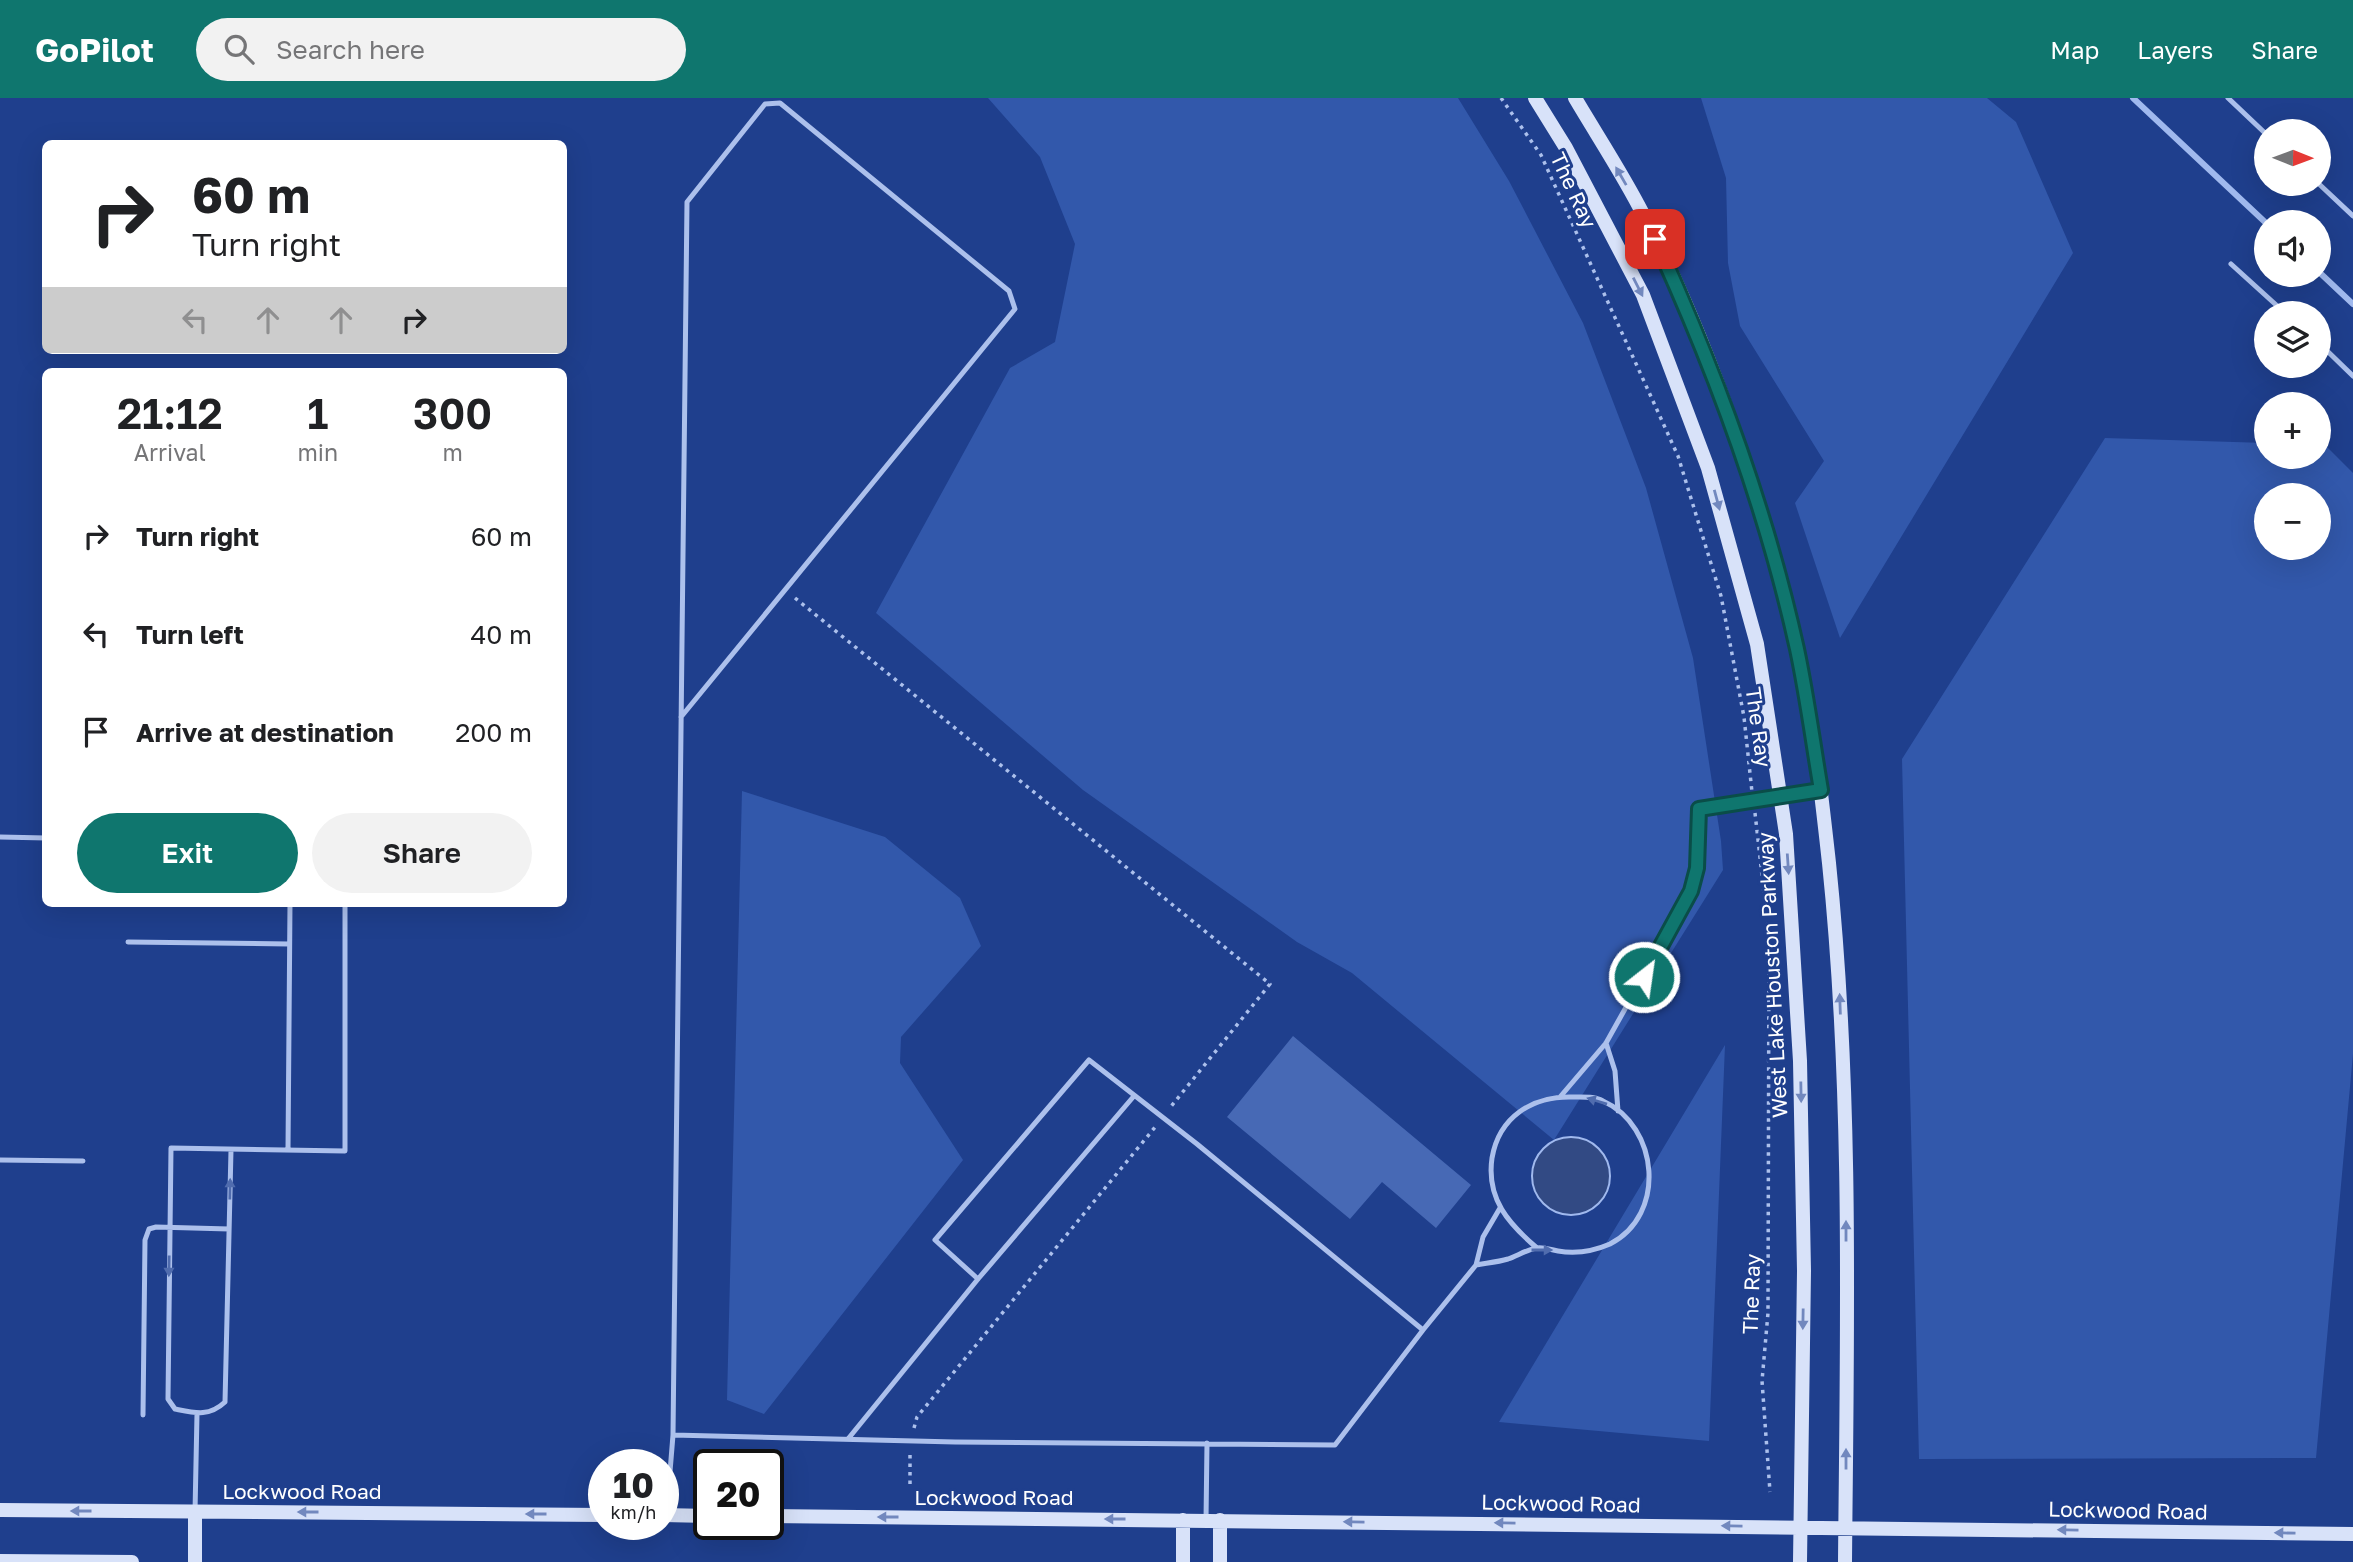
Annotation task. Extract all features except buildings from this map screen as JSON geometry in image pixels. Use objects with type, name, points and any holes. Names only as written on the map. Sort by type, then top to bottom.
[{"type":"main road","name":"West Lake Houston Parkway","points":[[1535,98],[1566,148],[1643,295],[1708,468],[1757,644],[1786,834],[1800,1061],[1804,1271],[1800,1562]]},
{"type":"main road","points":[[1576,98],[1644,216],[1698,332],[1752,484],[1797,649],[1821,790],[1839,962],[1846,1169],[1844,1562]]},
{"type":"main road","name":"Lockwood Road","points":[[0,1510],[588,1515]]},
{"type":"main road","points":[[195,1512],[195,1562]]},
{"type":"main road","name":"Lockwood Road","points":[[784,1516],[2353,1534]]},
{"type":"main road","points":[[1183,1562],[1184,1520]]},
{"type":"main road","points":[[1213,1520],[1220,1562]]},
{"type":"main road","points":[[0,1561],[132,1562]]},
{"type":"street","points":[[1780,797],[1821,790]]},
{"type":"lane","points":[[2228,98],[2254,123]]},
{"type":"lane","points":[[672,1449],[687,202],[765,104],[780,103],[1009,291],[1015,309],[681,717]]},
{"type":"lane","points":[[2331,195],[2353,216]]},
{"type":"lane","points":[[2231,264],[2271,301]]},
{"type":"lane","points":[[2331,355],[2353,376]]},
{"type":"lane","points":[[1560,1097],[1606,1043],[1691,891],[1697,868],[1699,809],[1780,797]]},
{"type":"lane","points":[[0,837],[42,838]]},
{"type":"lane","points":[[288,1150],[290,907]]},
{"type":"lane","points":[[231,1150],[225,1402],[215,1411],[197,1414],[175,1409],[168,1399],[171,1148],[345,1151],[345,907]]},
{"type":"lane","points":[[128,942],[289,944]]},
{"type":"lane","points":[[1606,1043],[1615,1071],[1618,1111]]},
{"type":"lane","points":[[978,1279],[935,1240],[1088,1060],[1423,1330]]},
{"type":"lane","points":[[848,1439],[978,1279],[1135,1096]]},
{"type":"lane","points":[[1476,1265],[1504,1260],[1538,1248],[1563,1252],[1596,1249],[1612,1243],[1638,1220],[1649,1195],[1648,1160],[1637,1132],[1618,1111],[1602,1100],[1560,1097],[1542,1099],[1528,1105],[1510,1119],[1499,1134],[1490,1171],[1500,1208],[1510,1225],[1538,1248]]},
{"type":"lane","points":[[0,1160],[83,1161]]},
{"type":"lane","points":[[673,1435],[1335,1445],[1476,1265],[1483,1237],[1500,1208]]},
{"type":"lane","points":[[143,1415],[145,1240],[149,1229],[229,1229]]},
{"type":"lane","points":[[195,1512],[197,1414]]},
{"type":"lane","points":[[1207,1443],[1213,1520]]},
{"type":"path","name":"The Ray","points":[[1502,98],[1541,155],[1678,457],[1721,596],[1744,717],[1769,938],[1768,1313],[1762,1381],[1770,1492]]},
{"type":"path","points":[[785,590],[1270,984],[917,1417],[911,1440],[910,1483]]},
{"type":"shaded area","points":[[988,98],[1458,98],[1509,181],[1583,323],[1646,488],[1693,658],[1723,870],[1554,1140],[1352,973],[1297,942],[1083,790],[876,613],[1010,368],[1055,342],[1075,244],[1040,157]]},
{"type":"shaded area","points":[[1701,98],[1987,98],[2016,122],[2073,253],[1840,638],[1795,503],[1824,461],[1740,326],[1728,263],[1726,178]]},
{"type":"shaded area","points":[[2105,438],[2254,443],[2254,469],[2331,469],[2331,451],[2353,473],[2353,1054],[2316,1458],[1919,1459],[1902,759]]},
{"type":"shaded area","points":[[742,791],[885,837],[960,898],[981,946],[901,1037],[900,1063],[963,1160],[764,1414],[727,1400]]},
{"type":"shaded area","points":[[1725,1045],[1709,1441],[1499,1422]]},
{"type":"shaded area","points":[[1571,1137],[1586,1140],[1599,1148],[1607,1161],[1610,1176],[1607,1191],[1599,1204],[1586,1212],[1571,1215],[1556,1212],[1543,1204],[1535,1191],[1532,1176],[1535,1161],[1543,1148],[1556,1140]]},
{"type":"waterway","points":[[2133,98],[2254,212]]},
{"type":"waterway","points":[[2331,283],[2353,304]]},
{"type":"route","points":[[1644,977],[1691,891],[1697,868],[1699,809],[1821,790],[1797,649],[1752,484],[1698,332],[1655,239]]}]
